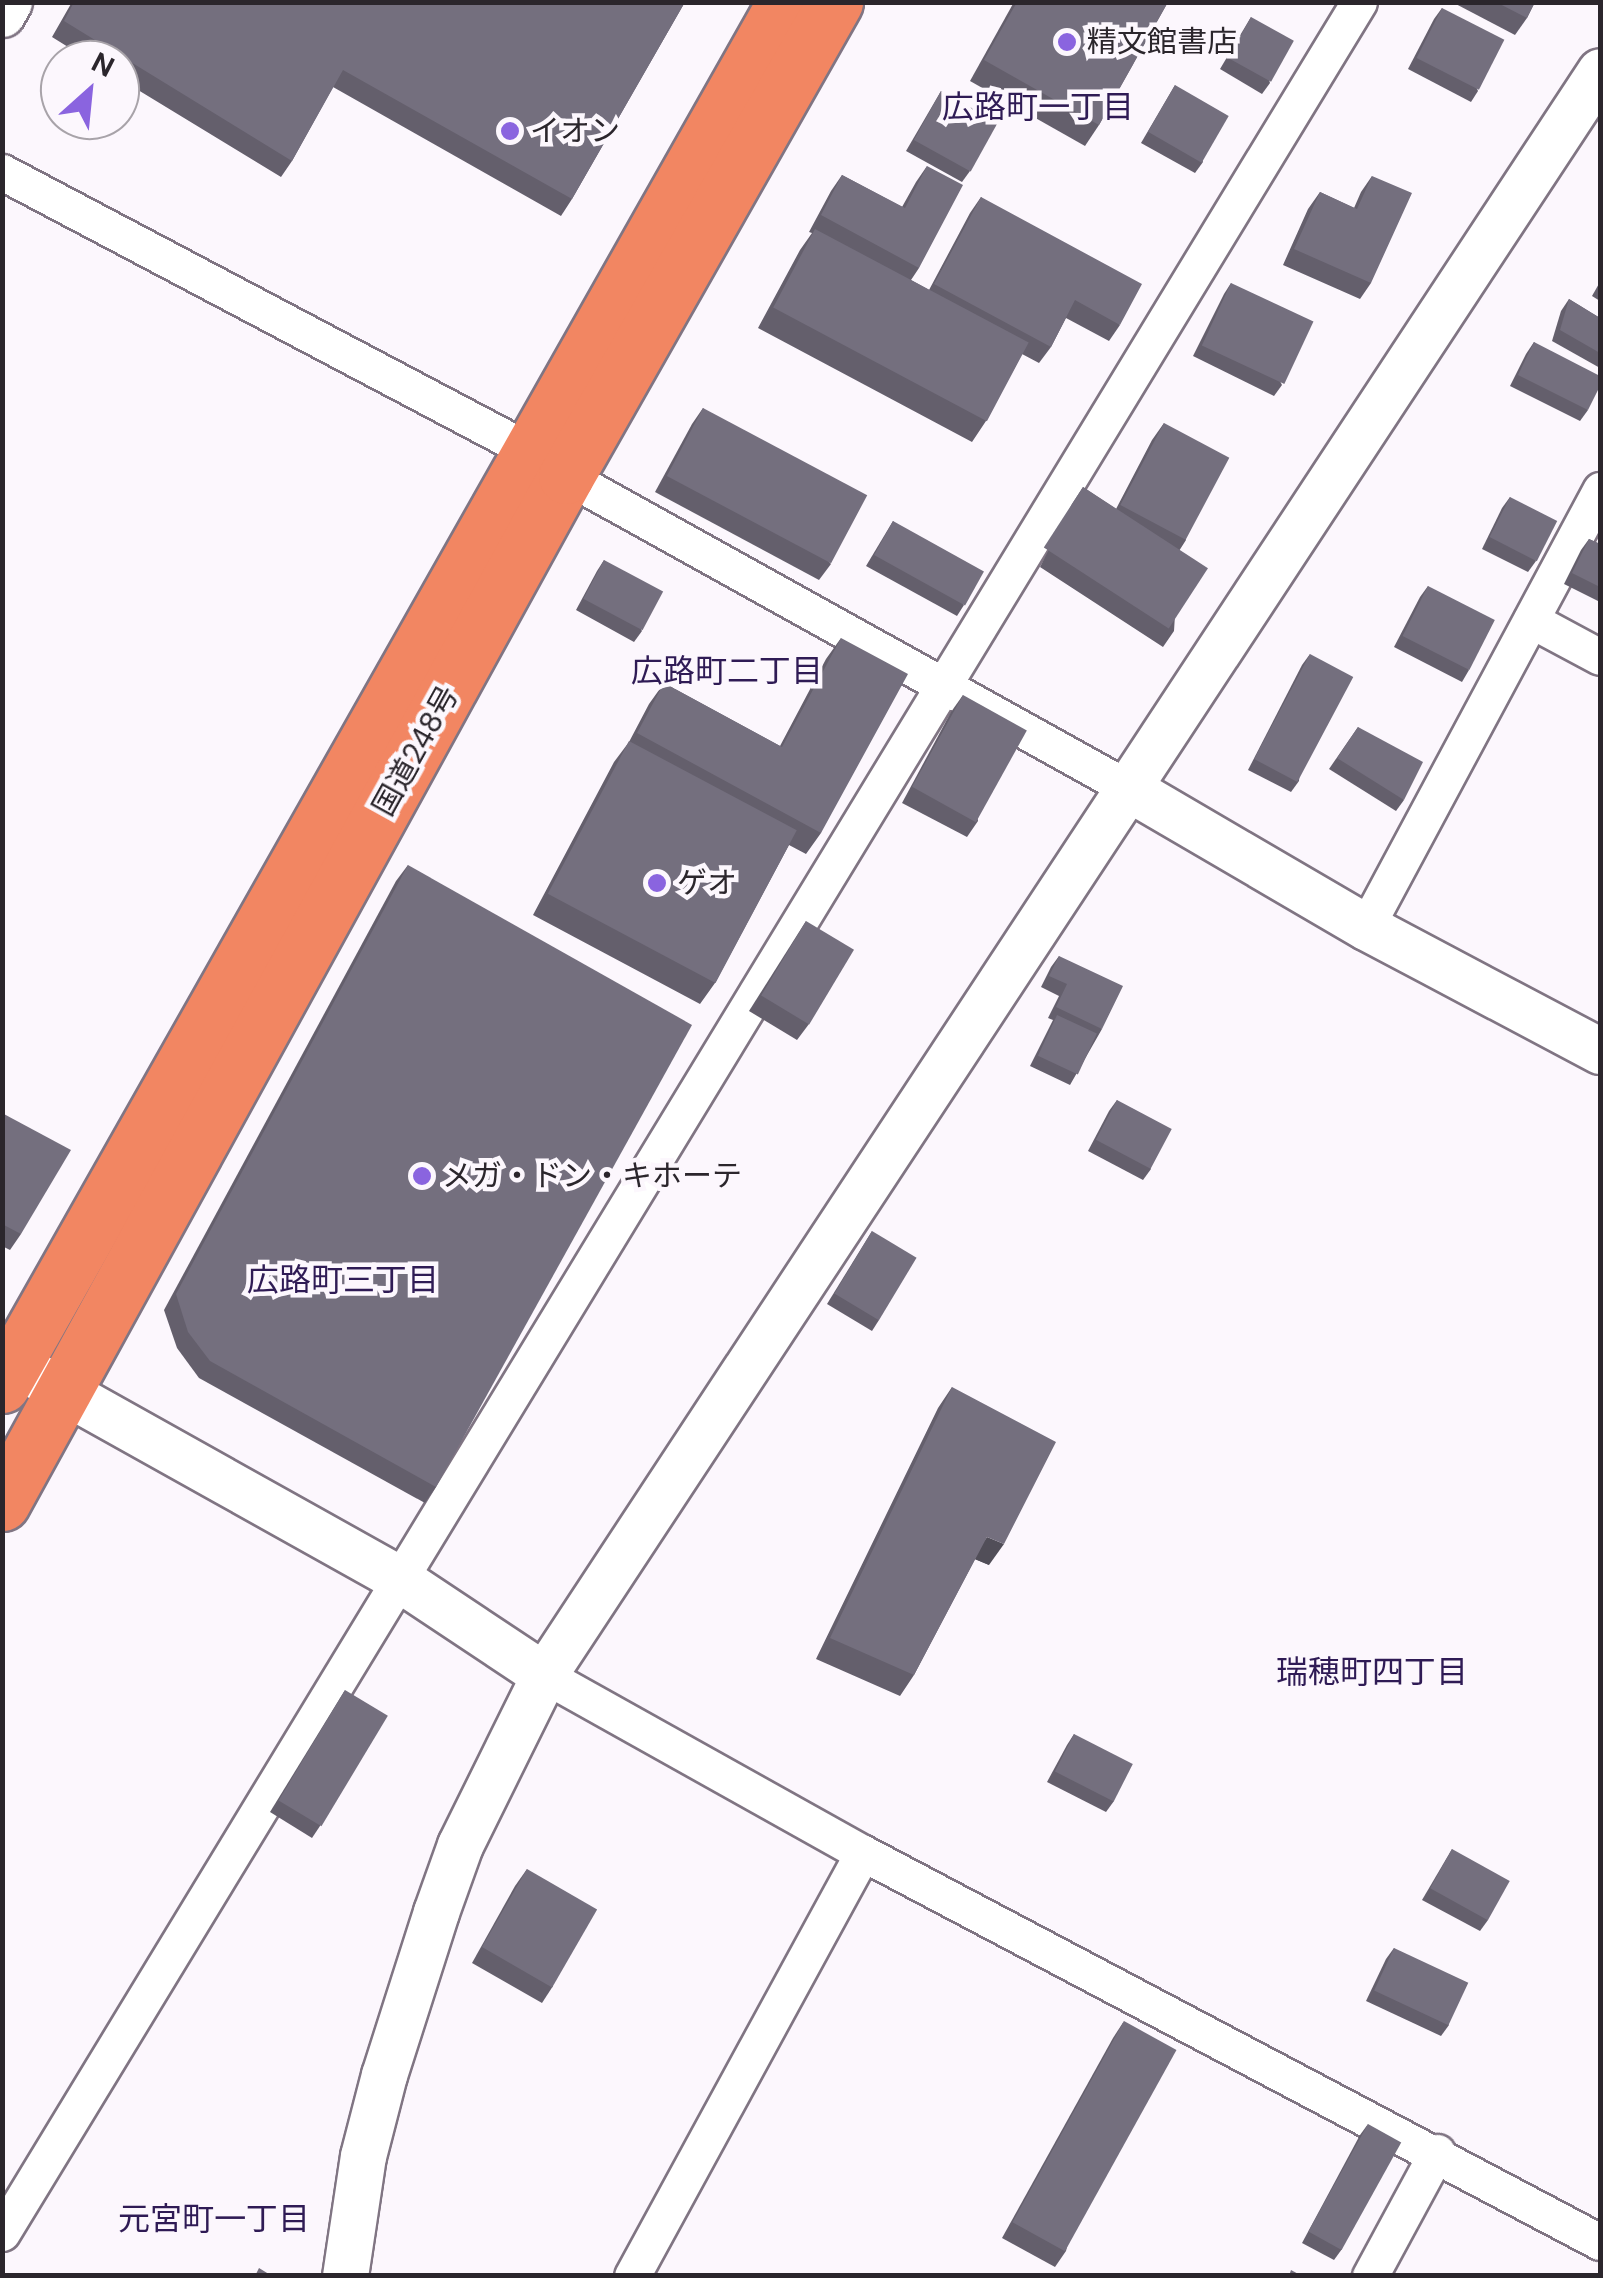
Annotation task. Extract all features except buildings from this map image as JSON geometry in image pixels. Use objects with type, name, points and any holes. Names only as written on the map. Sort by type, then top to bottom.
[{"type":"highway","name":"国道248号","points":[[2,1503],[65,1392],[550,464],[785,2]]},
{"type":"highway","name":"国道248号","points":[[6,1369],[550,464],[835,2]]},
{"type":"street","points":[[2,14],[9,2]]},
{"type":"street","points":[[2,2233],[1359,2]]},
{"type":"street","points":[[345,2276],[363,2156],[384,2075],[436,1912],[474,1814],[544,1675],[1600,71]]},
{"type":"street","points":[[2,172],[550,464],[1128,788],[1366,927],[1600,1051]]},
{"type":"street","points":[[1366,927],[1600,490]]},
{"type":"street","points":[[1531,620],[1600,657]]},
{"type":"street","points":[[6,1369],[65,1392],[401,1580],[544,1675],[863,1853],[1437,2152],[1600,2242]]},
{"type":"street","points":[[632,2276],[863,1853]]},
{"type":"street","points":[[1370,2276],[1437,2152]]},
{"type":"place","name":"精文館書店","points":[[1067,42]]},
{"type":"place","name":"イオン","points":[[510,131]]},
{"type":"place","name":"ゲオ","points":[[657,883]]},
{"type":"place","name":"メガ・ドン・キホーテ","points":[[422,1176]]},
{"type":"district","name":"広路町一丁目","points":[[1038,107]]},
{"type":"district","name":"広路町二丁目","points":[[727,671]]},
{"type":"district","name":"広路町三丁目","points":[[343,1280]]},
{"type":"district","name":"瑞穂町四丁目","points":[[1372,1672]]},
{"type":"district","name":"元宮町一丁目","points":[[214,2219]]}]
